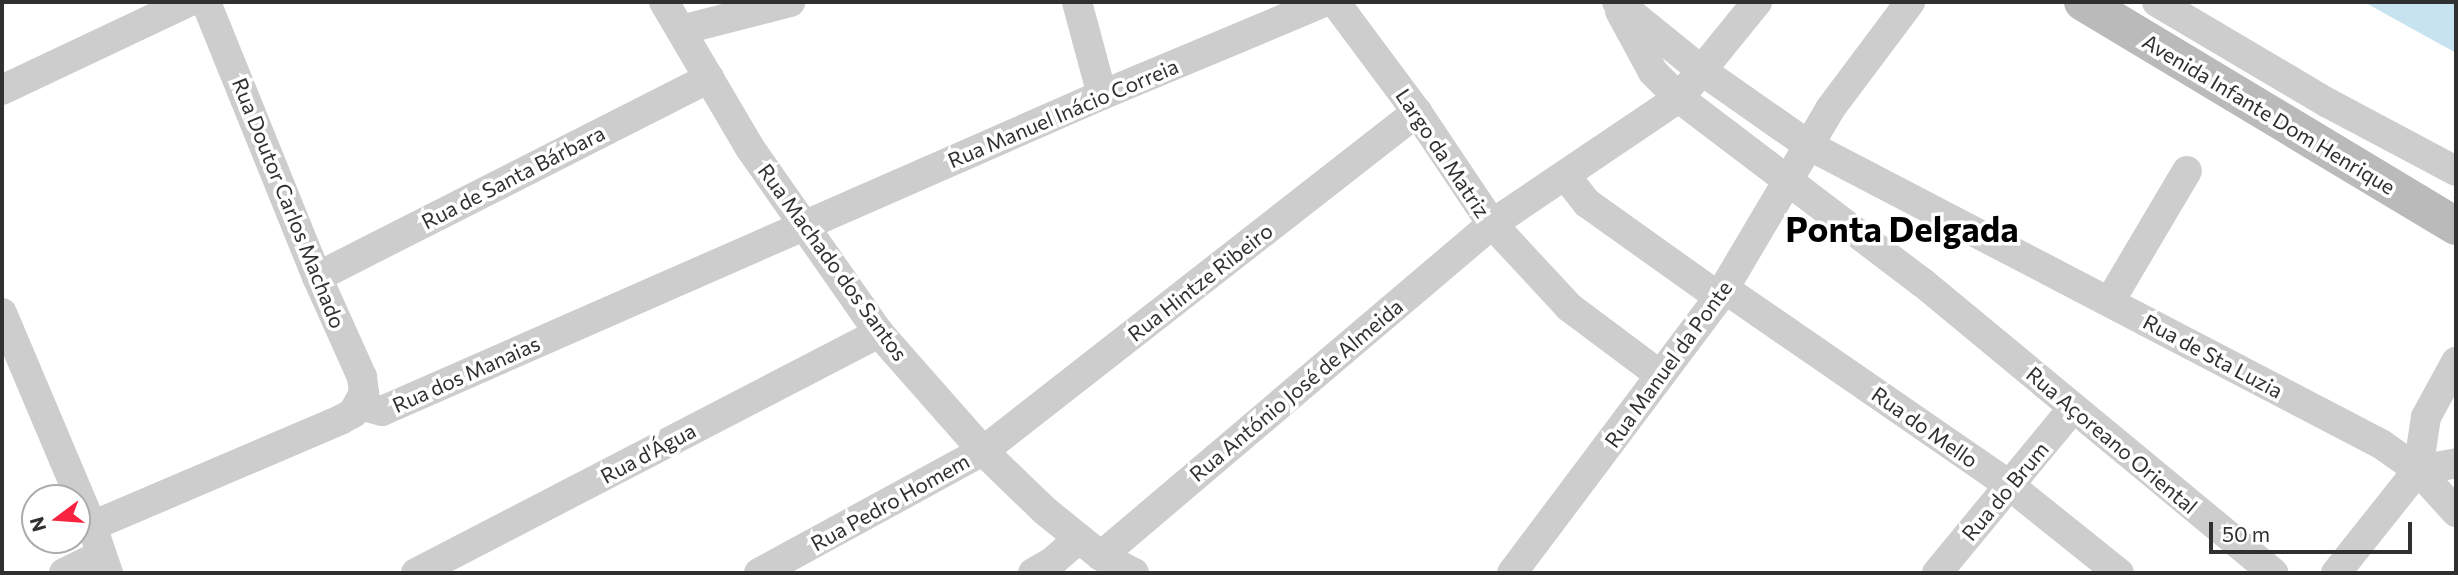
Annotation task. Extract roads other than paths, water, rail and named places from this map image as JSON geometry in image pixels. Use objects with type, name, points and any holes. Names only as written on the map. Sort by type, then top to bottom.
[{"type":"main road","name":"Avenida Infante Dom Henrique","points":[[2083,2],[2456,226]]},
{"type":"street","points":[[2,90],[188,2]]},
{"type":"street","name":"Rua Doutor Carlos Machado","points":[[206,2],[317,276],[362,377],[364,393],[360,405]]},
{"type":"street","name":"Rua Machado dos Santos","points":[[664,2],[750,148],[879,333],[983,451],[1089,548],[1134,573]]},
{"type":"street","points":[[681,30],[790,2]]},
{"type":"street","points":[[1076,2],[1102,95]]},
{"type":"street","name":"Rua Manuel Inácio Correia","points":[[803,226],[1102,95],[1324,2]]},
{"type":"street","name":"Largo da Matriz","points":[[1335,2],[1417,112],[1492,224],[1679,98],[1757,2]]},
{"type":"street","points":[[1616,2],[1701,70]]},
{"type":"street","points":[[1616,2],[1653,72],[1679,98]]},
{"type":"street","name":"Rua Manuel da Ponte","points":[[1512,573],[1722,293],[1830,109],[1910,2]]},
{"type":"street","name":"Avenida Infante Dom Henrique","points":[[2157,2],[2328,103],[2456,171]]},
{"type":"street","name":"Rua de Sta Luzia","points":[[1701,70],[1808,145],[2381,444],[2418,470],[2456,512]]},
{"type":"street","name":"Rua de Santa Bárbara","points":[[317,276],[709,78]]},
{"type":"street","name":"Rua Açoreano Oriental","points":[[1679,98],[1928,281],[1951,307],[2273,573]]},
{"type":"street","name":"Rua Hintze Ribeiro","points":[[983,451],[1417,112]]},
{"type":"street","points":[[2110,301],[2187,171]]},
{"type":"street","name":"Rua do Mello","points":[[1565,174],[1587,203],[2009,485],[2119,573]]},
{"type":"street","points":[[1492,224],[1569,307],[1660,375]]},
{"type":"street","name":"Rua António José de Almeida","points":[[1032,573],[1089,548],[1492,224]]},
{"type":"street","name":"Rua dos Manaias","points":[[92,526],[340,420],[354,413],[360,405],[382,411],[803,226]]},
{"type":"street","points":[[2,313],[92,526],[104,564],[64,573]]},
{"type":"street","name":"Rua d'Água","points":[[416,573],[465,560],[879,333]]},
{"type":"street","points":[[2336,573],[2418,470],[2426,416],[2456,362]]},
{"type":"street","name":"Rua do Brum","points":[[1937,573],[2073,408]]},
{"type":"street","name":"Rua Pedro Homem","points":[[759,573],[983,451]]},
{"type":"street","points":[[2418,470],[2456,463]]},
{"type":"water","points":[[2364,2],[2456,2],[2456,53]]},
{"type":"district","name":"Ponta Delgada","points":[[1902,228]]}]
